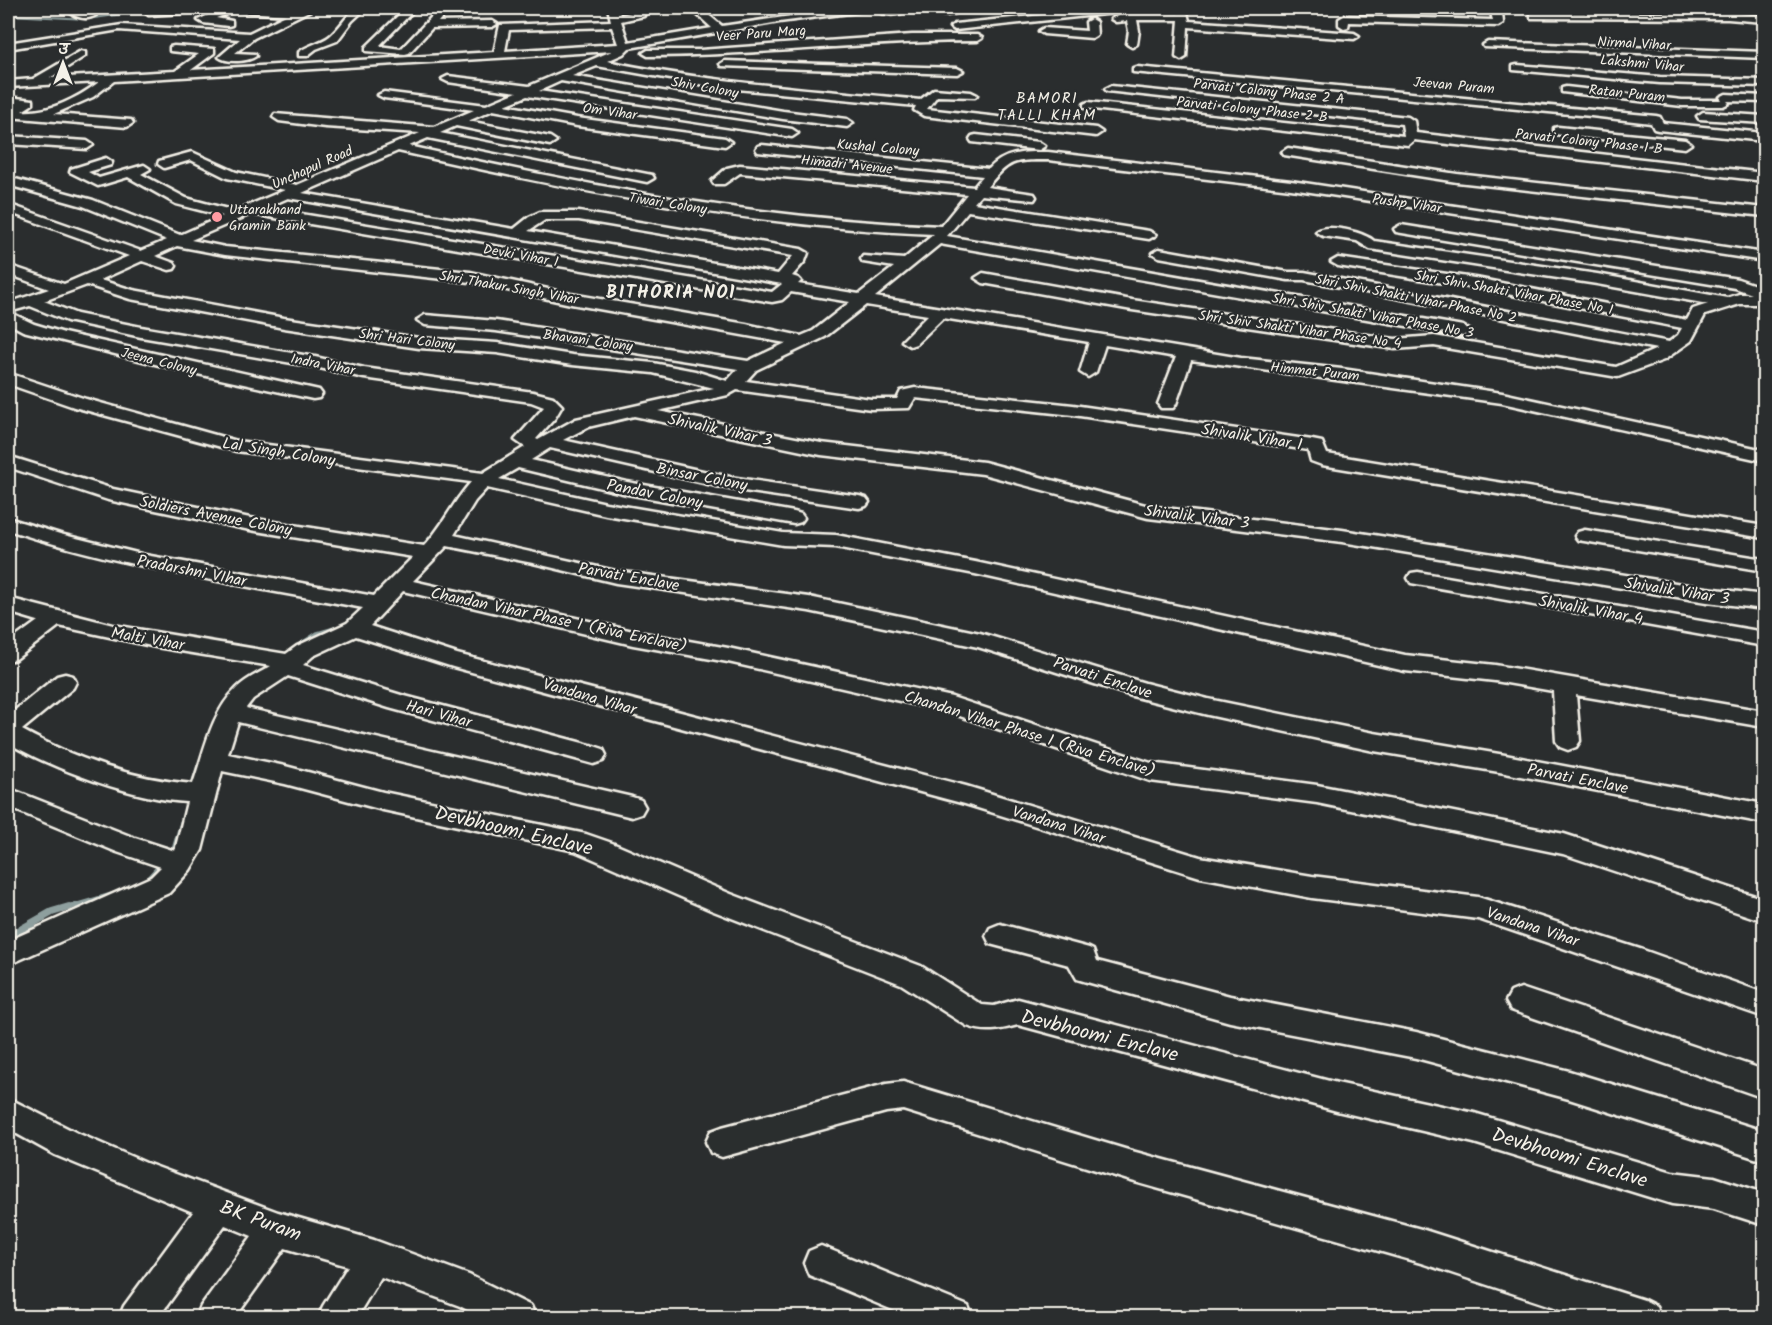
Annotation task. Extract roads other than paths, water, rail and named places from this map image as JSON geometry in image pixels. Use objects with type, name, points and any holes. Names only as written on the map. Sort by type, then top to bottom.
[{"type":"street","points":[[69,8],[80,15],[92,18],[102,31]]},
{"type":"street","points":[[149,12],[219,8]]},
{"type":"street","points":[[250,30],[203,20],[232,8],[298,14]]},
{"type":"street","points":[[8,46],[60,33],[153,27],[215,38],[250,30],[310,8]]},
{"type":"street","points":[[302,53],[333,39],[348,19],[362,8]]},
{"type":"street","points":[[411,8],[370,49],[405,51],[437,49],[449,58]]},
{"type":"street","points":[[405,51],[445,8]]},
{"type":"street","points":[[613,8],[620,51]]},
{"type":"street","points":[[499,55],[501,39],[617,25],[640,14],[641,8]]},
{"type":"street","points":[[695,8],[720,29]]},
{"type":"street","points":[[620,51],[764,21],[789,12],[865,8]]},
{"type":"street","points":[[877,8],[885,12],[903,10]]},
{"type":"street","points":[[933,8],[936,11],[954,11]]},
{"type":"street","points":[[1374,8],[1380,22]]},
{"type":"street","points":[[1344,25],[1344,19],[1380,22],[1498,23],[1497,12],[1493,10],[1450,10]]},
{"type":"street","points":[[122,29],[153,27],[187,11]]},
{"type":"street","points":[[1044,31],[1092,35],[1087,22],[1133,13]]},
{"type":"street","points":[[1132,44],[1133,13]]},
{"type":"street","points":[[939,37],[943,28],[1133,13],[1146,16],[1185,14],[1354,36]]},
{"type":"street","points":[[1181,57],[1185,14]]},
{"type":"street","points":[[1535,15],[1728,16],[1764,19]]},
{"type":"street","points":[[764,21],[783,31]]},
{"type":"street","points":[[1426,21],[1434,32]]},
{"type":"street","points":[[430,25],[492,24]]},
{"type":"street","points":[[151,40],[173,30]]},
{"type":"street","points":[[224,57],[250,30]]},
{"type":"street","points":[[685,54],[743,37]]},
{"type":"street","points":[[912,38],[916,49]]},
{"type":"street","name":"Veer Paru Marg","points":[[620,51],[685,54],[912,38],[977,38]]},
{"type":"street","points":[[1488,45],[1512,40],[1764,45]]},
{"type":"street","points":[[1512,40],[1764,55]]},
{"type":"street","points":[[174,49],[210,51],[178,74]]},
{"type":"street","points":[[302,53],[336,50]]},
{"type":"street","points":[[35,83],[84,51],[65,51]]},
{"type":"street","points":[[8,84],[499,55],[620,51],[724,64],[957,70]]},
{"type":"street","name":"Unchapul Road","points":[[8,308],[86,280],[620,51]]},
{"type":"street","name":"Nirmal Vihar","points":[[1501,52],[1764,66]]},
{"type":"street","points":[[302,53],[315,59],[313,66],[302,80]]},
{"type":"street","points":[[203,57],[258,56]]},
{"type":"street","points":[[595,62],[638,71],[775,91],[922,104]]},
{"type":"street","points":[[270,79],[277,68]]},
{"type":"street","name":"Lakshmi Vihar","points":[[1517,68],[1660,80],[1764,83]]},
{"type":"street","name":"Jeevan Puram","points":[[1137,70],[1238,82],[1541,107],[1656,120],[1658,126],[1764,137]]},
{"type":"street","name":"Shiv Colony","points":[[559,77],[783,115],[848,123]]},
{"type":"street","points":[[39,116],[89,95],[111,78]]},
{"type":"street","points":[[448,79],[792,133]]},
{"type":"street","points":[[1539,81],[1668,94],[1764,99]]},
{"type":"street","name":"Parvati Colony Phase 2 A","points":[[1111,89],[1408,121],[1410,136]]},
{"type":"street","points":[[1566,90],[1686,103],[1764,106]]},
{"type":"street","points":[[971,95],[934,92],[922,104],[921,110],[1096,132]]},
{"type":"street","name":"Om Vihar","points":[[384,95],[489,107],[577,122],[725,142]]},
{"type":"street","name":"Ratan Puram","points":[[1486,96],[1764,120]]},
{"type":"street","points":[[8,100],[28,102],[9,114],[127,123]]},
{"type":"street","name":"Parvati Colony Phase 2 B","points":[[1088,106],[1144,117],[1408,141],[1410,136]]},
{"type":"street","points":[[376,126],[395,116]]},
{"type":"street","points":[[279,117],[431,132],[485,147],[647,178]]},
{"type":"street","points":[[1124,120],[1144,117],[1244,133]]},
{"type":"street","points":[[454,122],[550,141]]},
{"type":"street","points":[[1558,131],[1698,145]]},
{"type":"street","name":"Parvati Colony Phase 1 B","points":[[1410,136],[1764,177]]},
{"type":"street","points":[[976,139],[1056,148],[1048,156]]},
{"type":"street","points":[[8,140],[83,151],[102,163],[62,176]]},
{"type":"street","name":"Tiwari Colony","points":[[396,147],[636,198],[787,220],[943,232]]},
{"type":"street","name":"Kushal Colony","points":[[762,149],[991,173]]},
{"type":"street","points":[[1288,152],[1457,178],[1764,212]]},
{"type":"street","name":"Himmat Puram","points":[[164,164],[192,156],[232,175],[293,192],[785,282],[825,293],[939,313],[1241,363],[1342,374],[1502,398],[1764,455]]},
{"type":"street","name":"Pushp Vihar","points":[[991,173],[1008,159],[1048,156],[1291,185],[1764,257]]},
{"type":"street","points":[[592,167],[606,160]]},
{"type":"street","points":[[1071,176],[1083,161]]},
{"type":"street","points":[[1120,182],[1132,167]]},
{"type":"street","points":[[1291,185],[1298,168]]},
{"type":"street","points":[[76,171],[98,182],[147,169]]},
{"type":"street","name":"Himadri Avenue","points":[[718,181],[732,171],[740,169],[963,199]]},
{"type":"street","points":[[1176,187],[1181,172]]},
{"type":"street","name":"Devki Vihar 1","points":[[130,173],[181,201],[243,213],[772,297],[777,297],[785,282]]},
{"type":"street","points":[[9,949],[160,885],[172,860],[189,850],[192,793],[212,760],[230,712],[245,693],[305,651],[355,628],[436,546],[460,513],[466,499],[482,479],[518,462],[537,445],[582,423],[702,396],[732,386],[750,366],[804,342],[831,326],[907,264],[943,232],[963,199],[991,173]]},
{"type":"street","name":"Shri Thakur Singh Vihar","points":[[8,181],[84,202],[178,241],[235,252],[470,277],[571,299],[746,329],[804,342]]},
{"type":"street","points":[[854,193],[963,199],[1029,197]]},
{"type":"street","points":[[963,199],[1149,235]]},
{"type":"street","points":[[41,219],[84,202]]},
{"type":"street","points":[[729,203],[787,209],[791,212],[787,220]]},
{"type":"street","points":[[8,208],[169,266]]},
{"type":"street","points":[[517,233],[537,216],[551,214],[579,216],[801,253],[785,282]]},
{"type":"street","points":[[1401,229],[1738,284],[1764,293]]},
{"type":"street","points":[[1581,244],[1585,229]]},
{"type":"street","points":[[943,232],[970,230]]},
{"type":"street","name":"Shri Shiv Shakti Vihar Phase No 3","points":[[943,232],[1107,268],[1369,313],[1638,364]]},
{"type":"street","points":[[1323,232],[1361,237],[1370,244],[1597,279],[1726,303]]},
{"type":"street","points":[[1037,242],[1138,260]]},
{"type":"street","name":"Shri Shiv Shakti Vihar Phase No 2","points":[[1159,253],[1288,276],[1304,276],[1672,347]]},
{"type":"street","points":[[1702,256],[1764,266]]},
{"type":"street","points":[[868,259],[907,264]]},
{"type":"street","name":"Shri Shiv Shakti Vihar Phase No 1","points":[[1338,262],[1481,284],[1690,325]]},
{"type":"street","points":[[1068,292],[1107,268]]},
{"type":"street","points":[[8,269],[64,289]]},
{"type":"street","name":"Shri Shiv Shakti Vihar Phase No 4","points":[[983,278],[1132,305],[1395,344],[1443,342],[1618,372],[1638,364]]},
{"type":"street","points":[[825,293],[842,279]]},
{"type":"street","name":"Shri Hari Colony","points":[[86,280],[130,294],[284,323],[419,343],[497,348],[572,360],[654,368],[732,386]]},
{"type":"street","points":[[1638,364],[1672,347],[1684,338],[1699,312],[1739,299],[1764,299]]},
{"type":"street","name":"Indra Vihar","points":[[32,301],[72,318],[141,332],[315,362],[364,373],[467,386],[547,401],[553,408],[524,440],[537,445]]},
{"type":"street","points":[[910,341],[939,313]]},
{"type":"street","name":"Jeena Colony","points":[[8,316],[18,323],[184,368],[313,394]]},
{"type":"street","name":"Bhavani Colony","points":[[425,320],[496,326],[750,366]]},
{"type":"street","points":[[1088,372],[1099,338]]},
{"type":"street","points":[[1167,404],[1185,354]]},
{"type":"street","name":"Lal Singh Colony","points":[[8,378],[80,403],[236,446],[482,479],[618,511],[783,539],[836,541],[964,566],[1405,663],[1494,673],[1764,719]]},
{"type":"street","name":"Shivalik Vihar 1","points":[[732,386],[871,404],[903,404],[908,395],[915,393],[1073,410],[1238,433],[1316,446],[1318,457],[1322,459],[1764,532]]},
{"type":"street","name":"Shivalik Vihar 3","points":[[634,411],[756,438],[821,449],[984,468],[1148,512],[1342,536],[1666,589],[1764,602]]},
{"type":"street","name":"Binsar Colony","points":[[537,445],[730,483],[859,502]]},
{"type":"street","name":"Soldiers Avenue Colony","points":[[8,461],[108,494],[250,524],[436,546]]},
{"type":"street","name":"Pandav Colony","points":[[518,462],[638,490],[794,518]]},
{"type":"street","name":"Pradarshni VIhar","points":[[8,524],[91,549],[251,582],[380,604]]},
{"type":"street","points":[[1585,536],[1764,565]]},
{"type":"street","name":"Parvati Enclave","points":[[436,546],[533,556],[616,577],[809,604],[981,640],[1140,690],[1208,707],[1374,742],[1505,764],[1764,814]]},
{"type":"street","name":"Shivalik Vihar 4","points":[[1418,578],[1764,639]]},
{"type":"street","name":"Chandan Vihar Phase 1 (Riva Enclave)","points":[[399,584],[633,638],[728,655],[952,705],[1150,772],[1317,794],[1564,844],[1764,910]]},
{"type":"street","name":"Malti Vihar","points":[[8,605],[54,619],[154,640],[257,655],[287,665]]},
{"type":"street","points":[[8,654],[54,619]]},
{"type":"street","name":"Vandana Vihar","points":[[355,628],[453,660],[966,795],[1200,867],[1312,887],[1478,908],[1643,962],[1764,1005]]},
{"type":"street","name":"Hari Vihar","points":[[287,665],[397,702],[594,755]]},
{"type":"street","points":[[8,728],[65,682]]},
{"type":"street","points":[[1564,685],[1568,741]]},
{"type":"street","points":[[230,712],[632,807]]},
{"type":"street","points":[[8,734],[48,755],[140,785],[192,793]]},
{"type":"street","name":"Devbhoomi Enclave","points":[[212,760],[285,775],[382,801],[586,844],[721,902],[911,975],[977,1017],[994,1019],[1018,1012],[1337,1096],[1474,1128],[1672,1188],[1714,1193],[1764,1209]]},
{"type":"street","points":[[8,797],[126,845],[172,860]]},
{"type":"street","points":[[1000,936],[1079,956],[1083,958],[1083,966],[1087,970],[1230,1009],[1416,1046],[1558,1082],[1764,1146]]},
{"type":"street","points":[[1521,1001],[1764,1084]]},
{"type":"street","points":[[722,1142],[886,1098],[912,1097],[1128,1165],[1421,1246],[1644,1317]]},
{"type":"street","name":"BK Puram","points":[[8,1113],[66,1144],[140,1176],[279,1229],[374,1257],[469,1292],[519,1317]]},
{"type":"street","points":[[136,1317],[219,1205]]},
{"type":"street","points":[[213,1317],[279,1229]]},
{"type":"street","points":[[335,1317],[374,1257]]},
{"type":"street","points":[[821,1263],[957,1317]]},
{"type":"waterway","points":[[170,8],[199,8]]},
{"type":"waterway","points":[[8,15],[87,19],[152,10]]},
{"type":"waterway","points":[[453,508],[458,498],[465,492]]},
{"type":"waterway","points":[[424,545],[441,526]]},
{"type":"waterway","points":[[300,645],[317,634],[341,627]]},
{"type":"waterway","points":[[192,787],[199,765]]},
{"type":"waterway","points":[[170,854],[174,849],[182,822]]},
{"type":"waterway","points":[[146,881],[164,861]]},
{"type":"waterway","points":[[64,909],[118,893]]},
{"type":"waterway","points":[[8,937],[52,912],[69,907]]},
{"type":"place","name":"Uttarakhand Gramin Bank","points":[[217,217]]},
{"type":"district","name":"BAMORI TALLI KHAM","points":[[1047,106]]},
{"type":"district","name":"BITHORIA NO1","points":[[671,292]]}]
